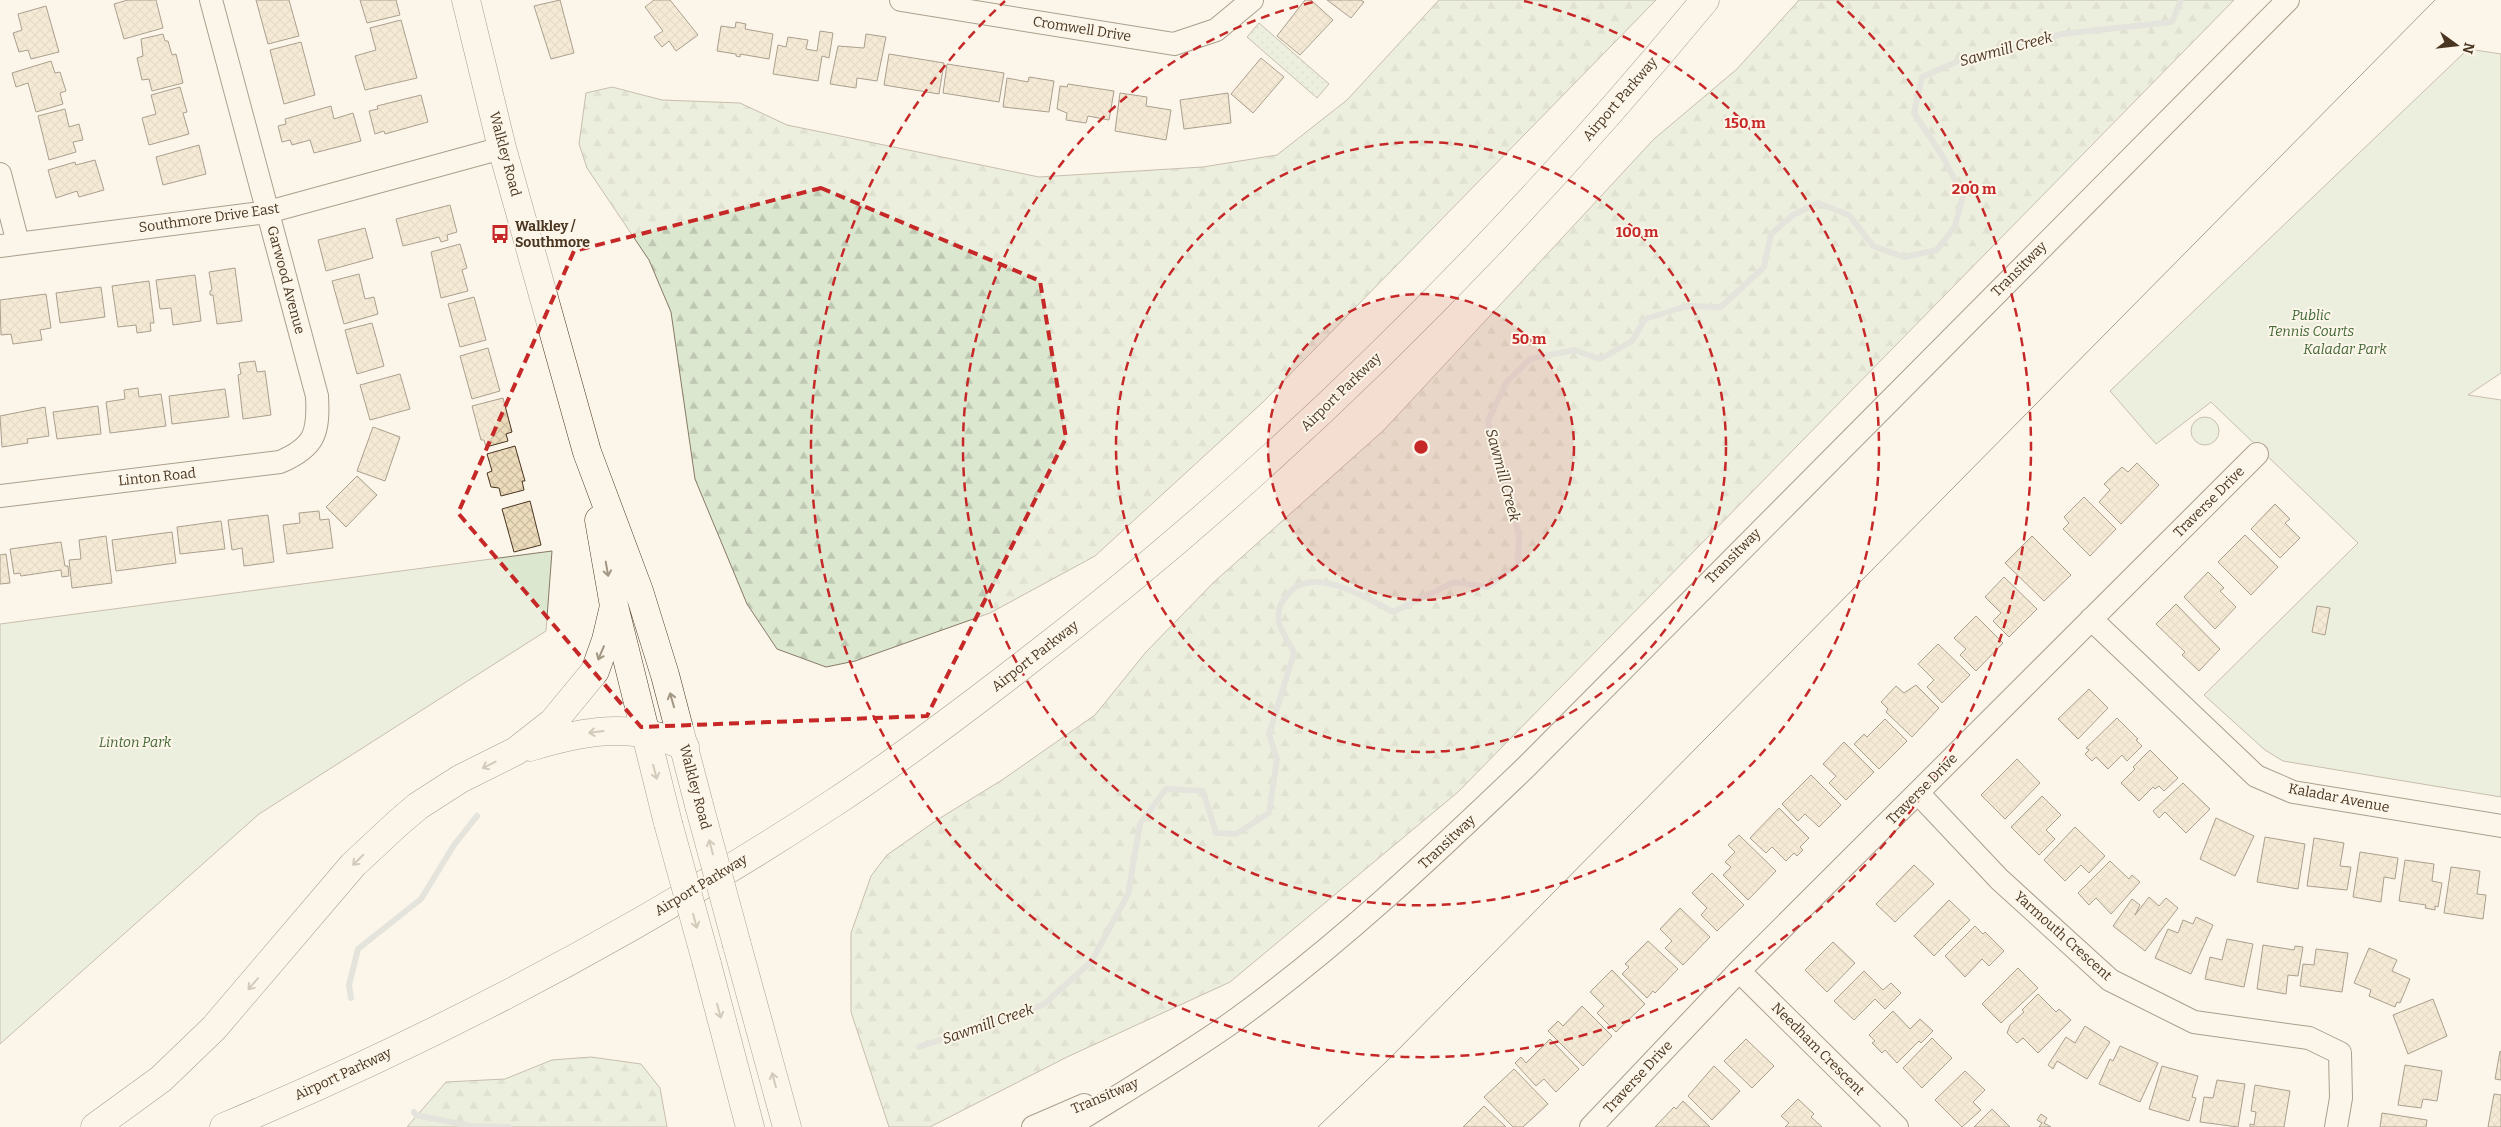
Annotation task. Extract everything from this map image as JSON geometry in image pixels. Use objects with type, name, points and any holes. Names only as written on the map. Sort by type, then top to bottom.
[{"type":"main road","name":"Walkley Road","points":[[466,0],[502,148],[587,452],[639,591],[685,747],[787,1127]]},
{"type":"main road","name":"Airport Parkway","points":[[224,1127],[329,1082],[444,1026],[618,936],[834,803],[956,717],[1132,580],[1338,396],[1530,200],[1607,116],[1705,0]]},
{"type":"main road","name":"Walkley Road","points":[[587,452],[614,606],[668,823],[750,1127]]},
{"type":"main road","points":[[95,1127],[161,1079],[214,1028],[353,865],[376,843],[418,806],[442,790],[516,751],[547,728],[588,681],[595,670],[606,640],[614,606]]},
{"type":"main road","points":[[516,751],[552,740],[612,730],[645,733],[668,738],[685,747]]},
{"type":"street","name":"Garwood Avenue","points":[[211,0],[317,396],[318,419],[316,432],[309,444]]},
{"type":"street","name":"Cromwell Drive","points":[[901,0],[1174,44],[1216,30],[1252,0]]},
{"type":"street","name":"Transitway","points":[[1068,1127],[1149,1077],[1234,1020],[1296,974],[1397,890],[1526,768],[1658,632],[2288,0]]},
{"type":"street","name":"Southmore Drive East","points":[[9,245],[268,212],[502,148]]},
{"type":"street","points":[[0,174],[9,245]]},
{"type":"street","name":"Linton Road","points":[[0,496],[245,468],[280,462],[296,455],[309,444]]},
{"type":"street","name":"Traverse Drive","points":[[1591,1127],[1739,971],[2257,454]]},
{"type":"street","name":"Kaladar Avenue","points":[[2091,619],[2256,776],[2293,792],[2501,826]]},
{"type":"street","name":"Yarmouth Crescent","points":[[1918,793],[1999,879],[2110,980],[2194,1022],[2310,1038],[2340,1053],[2340,1098],[2336,1127]]},
{"type":"street","name":"Needham Crescent","points":[[1739,971],[1897,1127]]},
{"type":"street","name":"Transitway","points":[[1033,1127],[1149,1077]]},
{"type":"highlighted area","points":[[821,188],[1040,281],[1066,438],[927,716],[641,727],[458,513],[574,251]]},
{"type":"green space","points":[[1439,0],[1656,0],[1262,403],[1095,556],[990,613],[855,661],[826,667],[777,649],[747,604],[695,479],[671,312],[649,260],[587,168],[579,144],[586,93],[612,87],[662,100],[740,103],[787,125],[1039,177],[1203,167],[1277,155],[1347,100]]},
{"type":"green space","points":[[1799,0],[2234,0],[1458,792],[1230,982],[1067,1057],[930,1127],[889,1127],[851,1012],[851,933],[871,876],[887,855],[937,820],[1002,780],[1095,715],[1146,652],[1214,582],[1384,430],[1654,139],[1737,69]]},
{"type":"green space","points":[[1259,23],[1329,84],[1317,98],[1247,37]]},
{"type":"green space","name":"Kaladar Park","points":[[2468,49],[2501,54],[2501,373],[2468,395],[2501,400],[2501,797],[2283,761],[2265,750],[2204,695],[2358,543],[2211,402],[2156,444],[2110,391]]},
{"type":"green space","points":[[2205,417],[2215,421],[2219,431],[2215,441],[2205,445],[2195,441],[2191,431],[2195,421]]},
{"type":"green space","name":"Linton Park","points":[[552,551],[546,631],[259,814],[0,1044],[0,624]]},
{"type":"green space","points":[[591,1057],[641,1064],[660,1088],[667,1127],[407,1127],[446,1082],[505,1079],[552,1060]]},
{"type":"building","points":[[128,0],[156,0],[163,28],[124,39],[114,4]]},
{"type":"building","points":[[256,0],[289,0],[299,36],[268,44]]},
{"type":"building","points":[[360,0],[396,0],[400,15],[367,23]]},
{"type":"building","points":[[560,0],[574,53],[551,59],[534,6]]},
{"type":"building","points":[[654,0],[670,0],[698,35],[676,51],[669,41],[662,47],[654,37],[663,31],[645,7]]},
{"type":"building","points":[[1305,0],[1311,0],[1333,20],[1300,55],[1277,36]]},
{"type":"building","points":[[1327,0],[1361,0],[1364,2],[1351,18]]},
{"type":"building","points":[[46,6],[59,52],[31,59],[28,50],[19,52],[13,33],[22,30],[18,14]]},
{"type":"building","points":[[401,20],[417,78],[365,90],[355,56],[376,50],[370,28]]},
{"type":"building","points":[[736,22],[746,24],[745,29],[773,34],[769,59],[740,54],[740,57],[736,56],[736,54],[717,51],[721,26],[735,28]]},
{"type":"building","points":[[820,31],[833,33],[829,58],[822,56],[818,81],[773,74],[778,45],[786,47],[788,37],[808,40],[806,49],[817,51]]},
{"type":"building","points":[[163,34],[165,41],[168,41],[172,55],[176,54],[183,83],[152,91],[149,79],[142,80],[137,58],[143,56],[141,39]]},
{"type":"building","points":[[866,34],[886,37],[877,81],[857,78],[856,88],[830,84],[838,46],[864,48]]},
{"type":"building","points":[[301,42],[315,95],[284,104],[270,50]]},
{"type":"building","points":[[889,54],[944,63],[939,94],[884,85]]},
{"type":"building","points":[[1261,58],[1284,77],[1253,113],[1231,94]]},
{"type":"building","points":[[51,61],[55,73],[60,72],[66,91],[60,93],[63,104],[36,112],[28,83],[16,87],[12,73]]},
{"type":"building","points":[[947,64],[1004,73],[999,102],[943,93]]},
{"type":"building","points":[[1029,77],[1054,81],[1049,112],[1003,107],[1007,78],[1028,82]]},
{"type":"building","points":[[1068,84],[1114,91],[1109,120],[1088,116],[1086,123],[1066,120],[1067,113],[1057,109],[1060,86],[1067,87]]},
{"type":"building","points":[[180,87],[187,112],[183,113],[189,134],[149,145],[142,118],[156,114],[151,95]]},
{"type":"building","points":[[1120,93],[1147,97],[1146,106],[1171,110],[1166,140],[1115,131]]},
{"type":"building","points":[[1228,93],[1231,123],[1184,129],[1180,100]]},
{"type":"building","points":[[421,95],[428,122],[385,134],[384,131],[375,134],[369,111],[378,109],[377,106]]},
{"type":"building","points":[[331,106],[334,119],[353,113],[361,141],[314,153],[310,140],[292,145],[290,140],[282,142],[278,126],[286,124],[285,119]]},
{"type":"building","points":[[65,109],[69,127],[79,124],[83,140],[73,142],[76,152],[49,160],[38,116]]},
{"type":"building","points":[[199,145],[206,174],[163,185],[156,157]]},
{"type":"building","points":[[95,160],[104,190],[79,197],[77,191],[56,198],[48,170],[75,162],[76,165]]},
{"type":"building","points":[[450,205],[457,232],[447,235],[448,240],[441,242],[439,237],[403,246],[396,219]]},
{"type":"building","points":[[365,228],[373,258],[326,271],[318,240]]},
{"type":"building","points":[[460,244],[467,268],[462,270],[468,291],[441,298],[431,252]]},
{"type":"building","points":[[235,268],[242,321],[217,324],[213,295],[210,295],[212,290],[209,272]]},
{"type":"building","points":[[359,274],[365,299],[374,297],[378,314],[344,324],[332,281]]},
{"type":"building","points":[[195,275],[201,321],[173,325],[171,308],[160,309],[156,280]]},
{"type":"building","points":[[149,281],[154,323],[150,323],[151,331],[137,333],[136,325],[118,327],[112,286]]},
{"type":"building","points":[[101,287],[105,317],[60,323],[56,293]]},
{"type":"building","points":[[46,294],[51,328],[40,330],[42,340],[13,344],[11,334],[1,335],[0,300]]},
{"type":"building","points":[[474,297],[486,340],[460,347],[448,304]]},
{"type":"building","points":[[372,323],[384,366],[357,374],[345,330]]},
{"type":"building","points":[[488,348],[500,391],[472,399],[460,356]]},
{"type":"building","points":[[255,361],[257,372],[265,371],[271,415],[243,419],[238,375],[241,374],[239,363]]},
{"type":"building","points":[[400,374],[410,409],[370,420],[360,385]]},
{"type":"building","points":[[138,388],[139,397],[161,394],[166,426],[110,433],[106,402],[125,399],[124,390]]},
{"type":"building","points":[[225,389],[229,417],[172,424],[169,396]]},
{"type":"building","points":[[503,398],[512,432],[506,434],[508,441],[486,447],[484,440],[481,440],[472,406]]},
{"type":"building","points":[[98,406],[101,434],[57,439],[53,412]]},
{"type":"building","points":[[45,407],[49,436],[27,439],[28,443],[2,447],[0,416]]},
{"type":"building","points":[[373,427],[400,437],[385,481],[357,471]]},
{"type":"building","points":[[515,446],[525,481],[522,481],[524,490],[501,496],[499,488],[491,487],[487,473],[492,471],[487,454]]},
{"type":"building","points":[[2137,463],[2159,485],[2121,524],[2099,502],[2110,490],[2104,484],[2122,467],[2128,472]]},
{"type":"building","points":[[357,476],[377,495],[346,527],[326,507]]},
{"type":"building","points":[[2084,497],[2116,529],[2090,556],[2063,529],[2069,523],[2064,517]]},
{"type":"building","points":[[530,501],[541,545],[514,552],[502,509]]},
{"type":"building","points":[[2275,504],[2290,519],[2285,523],[2300,538],[2280,558],[2251,529]]},
{"type":"building","points":[[319,511],[320,520],[329,519],[333,548],[287,554],[283,525],[300,523],[299,513]]},
{"type":"building","points":[[268,515],[274,562],[244,566],[242,548],[232,550],[228,520]]},
{"type":"building","points":[[221,521],[225,549],[180,554],[177,527]]},
{"type":"building","points":[[172,532],[176,563],[116,571],[112,540]]},
{"type":"building","points":[[2245,535],[2278,567],[2251,595],[2218,562]]},
{"type":"building","points":[[106,536],[112,583],[72,588],[69,560],[81,559],[79,540]]},
{"type":"building","points":[[2032,536],[2071,575],[2044,601],[2005,563]]},
{"type":"building","points":[[61,542],[65,566],[68,566],[69,576],[62,577],[61,570],[21,576],[20,573],[14,574],[10,549]]},
{"type":"building","points":[[6,554],[10,583],[0,584],[0,555]]},
{"type":"building","points":[[2208,572],[2224,588],[2220,591],[2236,607],[2215,629],[2184,597]]},
{"type":"building","points":[[2004,577],[2037,609],[2009,637],[1993,621],[2001,613],[1985,597]]},
{"type":"building","points":[[2176,604],[2220,649],[2199,671],[2182,655],[2185,652],[2156,624]]},
{"type":"building","points":[[2317,606],[2330,608],[2325,635],[2312,632]]},
{"type":"building","points":[[1976,616],[2003,643],[1976,671],[1960,655],[1966,649],[1954,638]]},
{"type":"building","points":[[1938,644],[1970,675],[1942,703],[1927,687],[1934,680],[1918,664]]},
{"type":"building","points":[[1916,685],[1939,708],[1912,737],[1886,712],[1888,709],[1881,702],[1896,686],[1904,693]]},
{"type":"building","points":[[2089,689],[2108,708],[2078,739],[2058,719]]},
{"type":"building","points":[[2117,718],[2138,739],[2136,740],[2142,746],[2127,761],[2122,755],[2108,769],[2096,757],[2092,761],[2085,754],[2089,750],[2086,748]]},
{"type":"building","points":[[1885,719],[1907,741],[1879,769],[1854,744],[1864,734],[1867,737]]},
{"type":"building","points":[[1844,742],[1874,772],[1846,800],[1829,783],[1836,776],[1823,764]]},
{"type":"building","points":[[2150,750],[2178,778],[2164,791],[2159,786],[2155,789],[2153,787],[2139,801],[2121,783],[2135,769],[2133,767]]},
{"type":"building","points":[[2017,759],[2040,783],[2005,819],[1981,795]]},
{"type":"building","points":[[1811,775],[1841,805],[1819,827],[1805,814],[1798,821],[1782,804]]},
{"type":"building","points":[[2183,783],[2210,809],[2186,833],[2165,812],[2159,818],[2153,811]]},
{"type":"building","points":[[2042,796],[2061,815],[2046,830],[2055,839],[2039,855],[2011,827]]},
{"type":"building","points":[[1779,808],[1809,838],[1800,847],[1803,850],[1797,856],[1794,853],[1786,861],[1772,847],[1766,853],[1750,838]]},
{"type":"building","points":[[2216,818],[2254,836],[2235,876],[2200,859]]},
{"type":"building","points":[[2075,827],[2105,856],[2089,873],[2081,865],[2065,881],[2044,860]]},
{"type":"building","points":[[1739,835],[1776,871],[1748,900],[1723,875],[1731,867],[1725,862],[1735,852],[1728,845]]},
{"type":"building","points":[[2265,837],[2305,844],[2298,889],[2257,882]]},
{"type":"building","points":[[2314,838],[2344,843],[2340,866],[2351,867],[2347,890],[2307,886]]},
{"type":"building","points":[[2360,852],[2398,858],[2395,879],[2384,877],[2381,902],[2353,897]]},
{"type":"building","points":[[2405,860],[2434,864],[2432,881],[2442,883],[2438,907],[2435,906],[2435,910],[2425,908],[2426,905],[2399,901]]},
{"type":"building","points":[[2110,861],[2129,879],[2132,875],[2140,882],[2111,914],[2096,898],[2089,905],[2078,893]]},
{"type":"building","points":[[1914,865],[1934,884],[1895,922],[1876,904]]},
{"type":"building","points":[[2451,867],[2480,871],[2477,894],[2486,895],[2483,919],[2444,913]]},
{"type":"building","points":[[1712,873],[1744,905],[1717,931],[1701,915],[1707,908],[1692,893]]},
{"type":"building","points":[[2149,897],[2159,906],[2166,898],[2178,908],[2145,951],[2113,926],[2132,899],[2140,905],[2135,915]]},
{"type":"building","points":[[1949,900],[1970,920],[1934,956],[1914,936]]},
{"type":"building","points":[[1680,908],[1710,937],[1683,965],[1665,948],[1672,941],[1660,929]]},
{"type":"building","points":[[2196,917],[2213,925],[2191,974],[2155,958],[2168,929],[2178,933],[2183,920],[2193,924]]},
{"type":"building","points":[[1975,926],[1983,934],[1985,932],[2004,951],[1989,966],[1982,959],[1965,977],[1945,956]]},
{"type":"building","points":[[2227,939],[2253,944],[2244,987],[2205,979],[2210,957],[2222,960]]},
{"type":"building","points":[[1648,941],[1678,969],[1655,993],[1653,991],[1647,998],[1622,974],[1629,967],[1625,964]]},
{"type":"building","points":[[1833,942],[1855,963],[1827,992],[1805,970]]},
{"type":"building","points":[[2263,945],[2294,950],[2295,946],[2303,947],[2298,976],[2288,975],[2286,994],[2257,989]]},
{"type":"building","points":[[2369,948],[2397,960],[2392,971],[2410,979],[2400,1003],[2397,1002],[2395,1007],[2369,996],[2371,990],[2354,983]]},
{"type":"building","points":[[2316,949],[2348,953],[2342,992],[2300,986],[2303,964],[2314,965]]},
{"type":"building","points":[[2018,968],[2038,988],[2001,1023],[1982,1004]]},
{"type":"building","points":[[1612,970],[1645,1004],[1616,1032],[1597,1013],[1604,1006],[1590,992]]},
{"type":"building","points":[[1864,971],[1883,990],[1891,983],[1901,993],[1885,1009],[1875,999],[1854,1020],[1834,1001]]},
{"type":"building","points":[[2038,994],[2056,1012],[2059,1009],[2071,1020],[2038,1053],[2023,1038],[2017,1043],[2007,1033],[2010,1025],[2024,1012],[2022,1010]]},
{"type":"building","points":[[2433,999],[2447,1036],[2408,1054],[2393,1015]]},
{"type":"building","points":[[1582,1006],[1612,1036],[1583,1066],[1548,1031],[1558,1021],[1563,1026]]},
{"type":"building","points":[[1893,1011],[1910,1029],[1920,1019],[1933,1031],[1921,1043],[1919,1041],[1897,1063],[1885,1050],[1882,1053],[1872,1043],[1875,1041],[1869,1035]]},
{"type":"building","points":[[2085,1026],[2110,1042],[2087,1079],[2057,1061],[2053,1069],[2048,1065],[2066,1037],[2075,1043]]},
{"type":"building","points":[[1932,1038],[1952,1058],[1922,1088],[1903,1068]]},
{"type":"building","points":[[1550,1039],[1579,1069],[1556,1092],[1544,1079],[1536,1086],[1515,1063],[1521,1057],[1526,1063]]},
{"type":"building","points":[[1746,1039],[1774,1066],[1752,1088],[1724,1061]]},
{"type":"building","points":[[2120,1046],[2158,1063],[2140,1102],[2099,1084],[2110,1059],[2113,1061]]},
{"type":"building","points":[[2501,1052],[2501,1080],[2495,1079]]},
{"type":"building","points":[[2405,1065],[2442,1071],[2437,1101],[2423,1099],[2421,1108],[2398,1105]]},
{"type":"building","points":[[1714,1066],[1740,1091],[1712,1120],[1688,1096]]},
{"type":"building","points":[[2162,1066],[2198,1076],[2192,1097],[2196,1098],[2189,1121],[2149,1109]]},
{"type":"building","points":[[1514,1069],[1548,1104],[1523,1127],[1513,1127],[1484,1097]]},
{"type":"building","points":[[1965,1071],[1985,1090],[1973,1102],[1981,1110],[1962,1127],[1935,1100]]},
{"type":"building","points":[[2217,1080],[2245,1084],[2238,1127],[2200,1122],[2204,1097],[2213,1098]]},
{"type":"building","points":[[2255,1085],[2290,1091],[2284,1127],[2250,1127],[2250,1124],[2254,1125],[2256,1112],[2251,1111]]},
{"type":"building","points":[[2494,1094],[2501,1095],[2501,1127],[2488,1127]]},
{"type":"building","points":[[1798,1099],[1814,1114],[1811,1117],[1822,1127],[1785,1127],[1789,1123],[1781,1116]]},
{"type":"building","points":[[1683,1101],[1710,1127],[1655,1127],[1674,1107],[1676,1109]]},
{"type":"building","points":[[1484,1106],[1506,1127],[1463,1127]]},
{"type":"building","points":[[1992,1109],[2010,1127],[1974,1127]]},
{"type":"building","points":[[2382,1113],[2427,1120],[2426,1127],[2380,1127]]},
{"type":"building","points":[[2041,1114],[2047,1118],[2044,1123],[2051,1127],[2039,1127],[2042,1123],[2037,1120]]},
{"type":"waterway","name":"Sawmill Creek","points":[[919,1047],[1043,1005],[1091,962],[1128,894],[1140,824],[1166,789],[1203,791],[1216,833],[1236,834],[1269,813],[1277,759],[1269,734],[1294,653],[1280,626],[1278,618],[1281,604],[1288,594],[1298,586],[1311,582],[1325,583],[1355,592],[1393,612],[1454,582],[1487,587],[1518,565],[1519,534],[1488,421],[1506,383],[1530,359],[1574,350],[1600,359],[1632,341],[1645,319],[1687,306],[1721,307],[1764,267],[1771,234],[1793,215],[1818,203],[1849,215],[1873,246],[1904,257],[1937,250],[1955,226],[1963,196],[1943,157],[1914,113],[1922,77],[1968,57],[2006,50],[2062,34],[2172,22],[2181,0]]},
{"type":"waterway","points":[[351,998],[349,985],[358,949],[421,899],[454,845],[477,816]]},
{"type":"waterway","points":[[414,1112],[416,1115],[470,1126],[509,1127]]},
{"type":"tram line","points":[[1318,1127],[1388,1060],[2435,0]]},
{"type":"place","name":"Walkley / Southmore","points":[[500,234]]},
{"type":"park label","name":"Public Tennis Courts","points":[[2311,324]]}]
